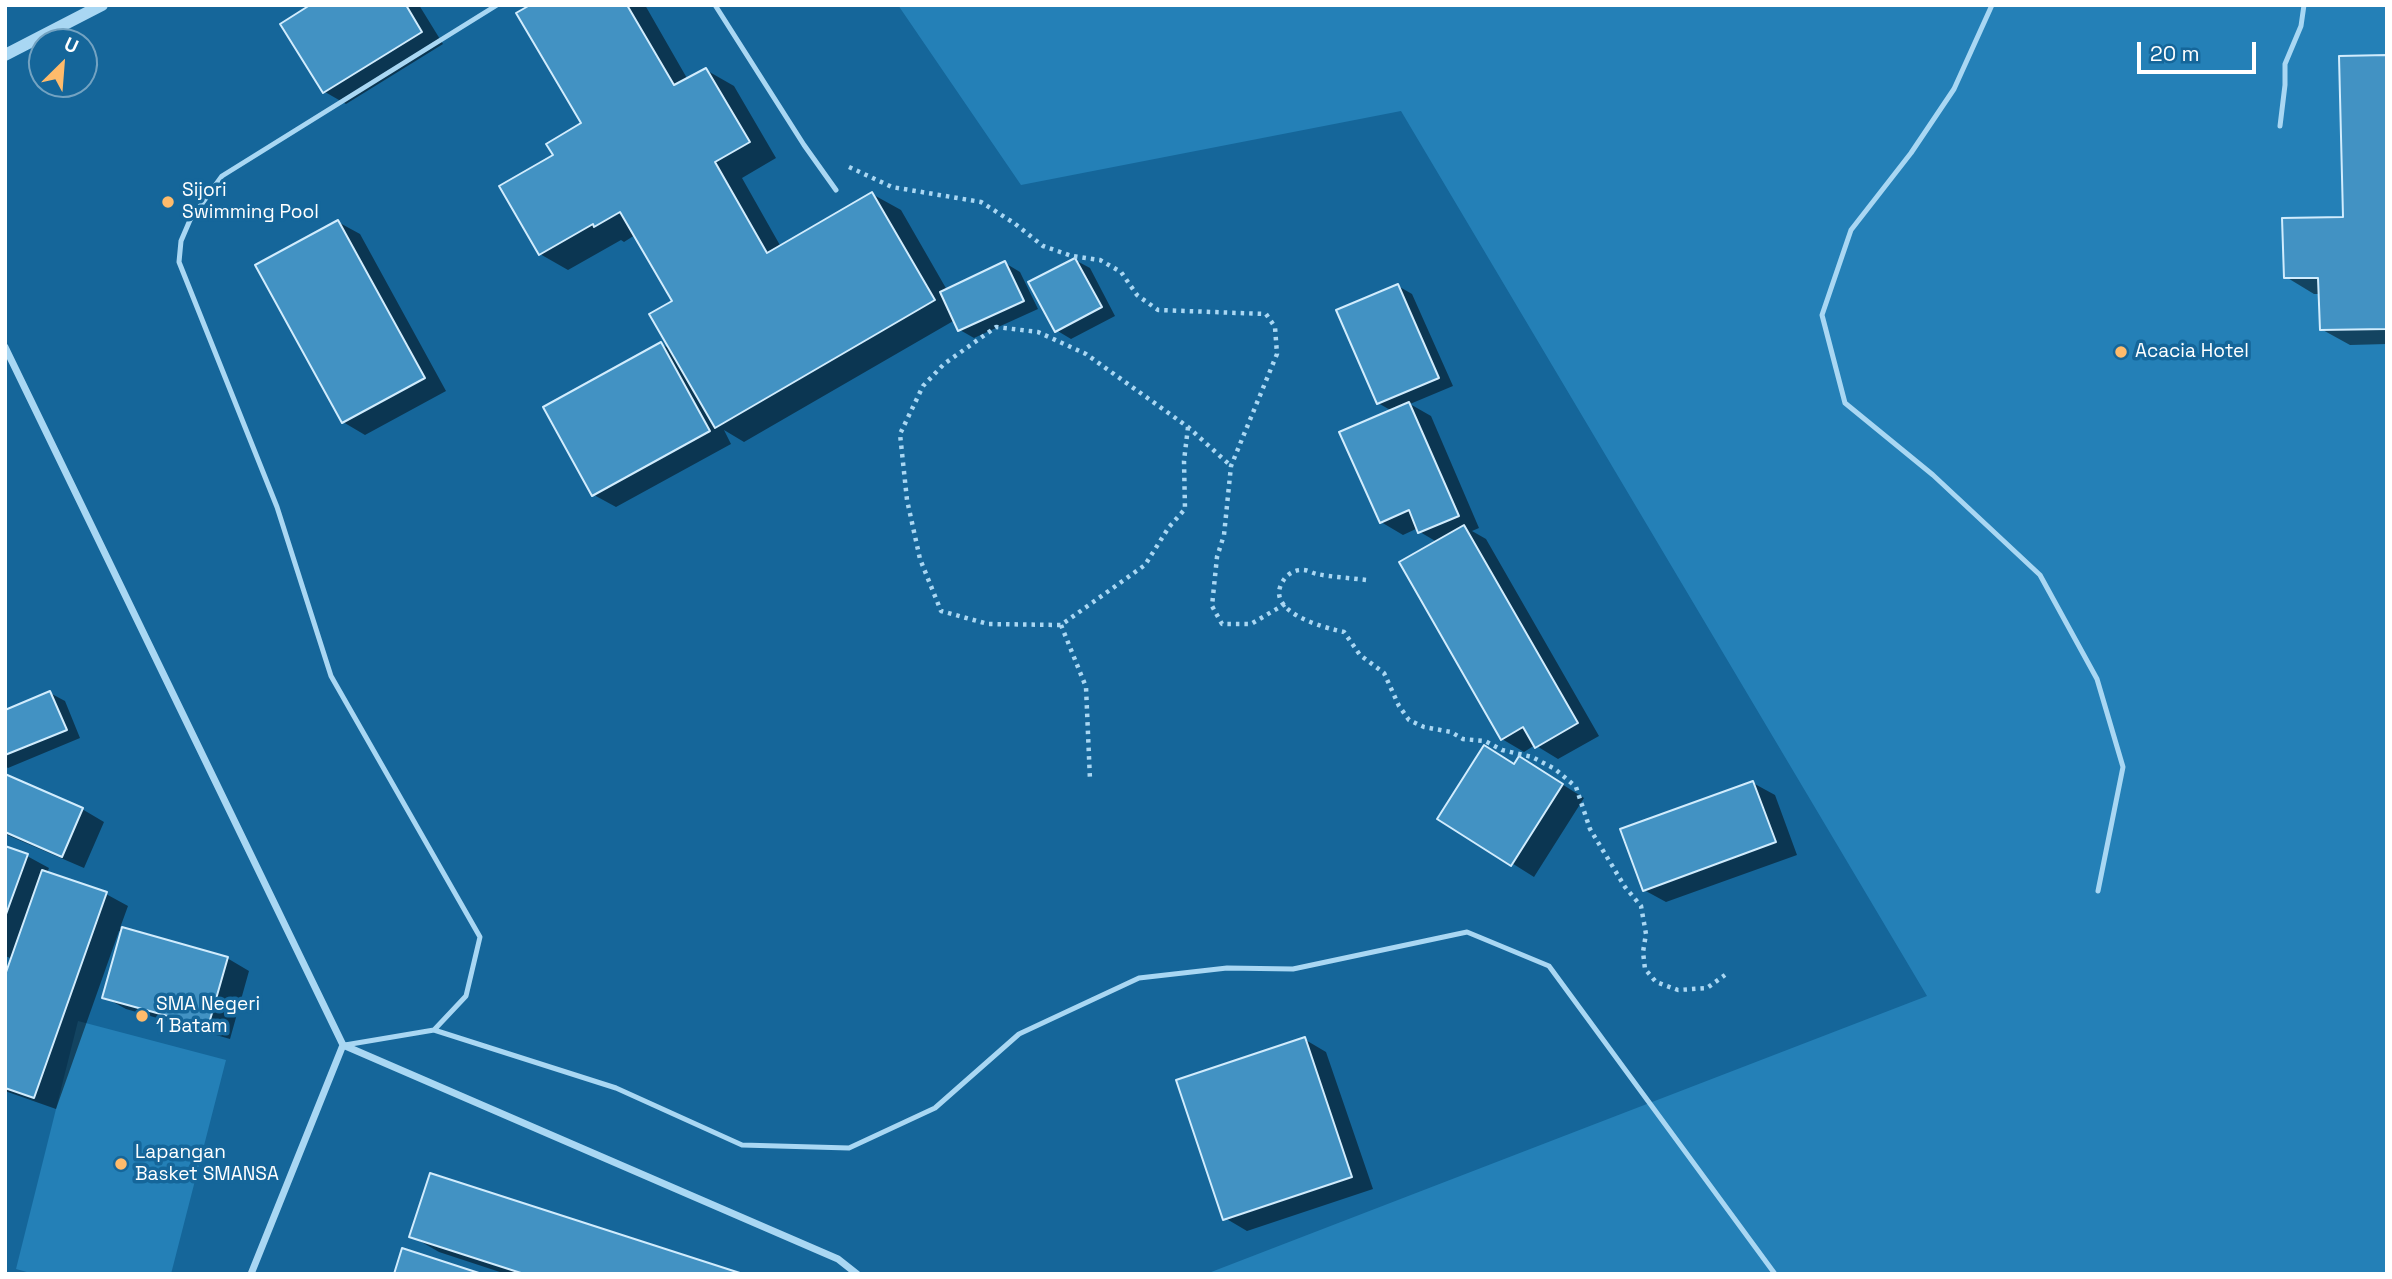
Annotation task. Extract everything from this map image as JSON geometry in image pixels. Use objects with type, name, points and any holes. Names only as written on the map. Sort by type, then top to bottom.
[{"type":"street","points":[[5,55],[103,5]]},
{"type":"street","points":[[5,347],[343,1045],[838,1259],[857,1274]]},
{"type":"street","points":[[251,1274],[343,1045]]},
{"type":"lane","points":[[434,1030],[466,996],[480,937],[331,676],[276,507],[178,262],[181,241],[190,220],[222,176],[497,5]]},
{"type":"lane","points":[[715,5],[804,145],[836,190]]},
{"type":"lane","points":[[1992,5],[1954,89],[1911,153],[1852,230],[1822,315],[1844,404],[1933,475],[2039,575],[2096,679],[2123,767],[2098,891]]},
{"type":"lane","points":[[2280,126],[2285,85],[2284,64],[2301,26],[2304,5]]},
{"type":"lane","points":[[343,1045],[434,1030],[615,1088],[742,1145],[849,1148],[935,1108],[1019,1034],[1139,978],[1227,968],[1293,969],[1467,932],[1549,966],[1775,1274]]},
{"type":"path","points":[[804,145],[892,187],[981,202],[1043,246],[1072,256],[1100,260],[1121,272],[1137,295],[1158,310],[1266,314],[1275,327],[1277,354],[1231,466],[1224,535],[1217,557],[1212,606],[1222,624],[1251,624],[1284,604]]},
{"type":"path","points":[[1188,427],[1184,461],[1185,509],[1169,527],[1145,565],[1061,625],[988,624],[941,611],[920,559],[907,500],[900,435],[923,386],[944,364],[996,327],[1038,332],[1086,354],[1188,427],[1231,466]]},
{"type":"path","points":[[1366,580],[1301,569],[1283,580],[1278,591],[1284,604],[1297,617],[1316,626],[1344,632],[1360,655],[1384,673],[1399,706],[1409,720],[1424,727],[1451,732],[1463,739],[1485,741],[1503,750],[1532,757],[1555,769],[1576,787],[1590,829],[1625,887],[1641,906],[1646,934],[1643,952],[1645,968],[1656,982],[1678,990],[1707,988],[1725,975]]},
{"type":"path","points":[[1061,625],[1086,687],[1090,780]]},
{"type":"shaded area","points":[[898,5],[2387,5],[2387,1274],[1206,1274],[1927,996],[1401,111],[1021,185]]},
{"type":"shaded area","name":"Lapangan Basket SMANSA","points":[[78,1021],[226,1060],[171,1274],[34,1274],[16,1269]]},
{"type":"building","points":[[310,5],[406,5],[422,32],[323,93],[280,24]]},
{"type":"building","points":[[530,5],[627,5],[674,85],[706,68],[750,142],[715,162],[767,253],[872,192],[935,300],[715,428],[649,314],[672,301],[620,212],[539,255],[499,186],[553,155],[546,144],[581,123],[516,13]]},
{"type":"building","points":[[2387,55],[2387,329],[2320,330],[2318,278],[2284,278],[2282,218],[2343,217],[2339,56]]},
{"type":"building","points":[[338,220],[425,378],[342,423],[255,265]]},
{"type":"building","points":[[1075,258],[1102,307],[1055,332],[1028,282]]},
{"type":"building","points":[[1005,261],[1024,301],[958,331],[940,292]]},
{"type":"building","points":[[1398,284],[1439,378],[1377,404],[1336,310]]},
{"type":"building","points":[[661,342],[710,431],[592,496],[543,407]]},
{"type":"building","points":[[1409,402],[1459,516],[1418,533],[1409,510],[1380,523],[1339,432]]},
{"type":"building","points":[[1464,525],[1578,723],[1535,748],[1523,727],[1501,740],[1399,562]]},
{"type":"building","points":[[50,691],[67,730],[5,755],[5,710]]},
{"type":"building","points":[[1484,745],[1514,764],[1519,756],[1563,784],[1511,866],[1437,819]]},
{"type":"building","points":[[5,774],[83,808],[62,857],[5,832]]},
{"type":"building","points":[[1753,781],[1776,842],[1643,891],[1620,829]]},
{"type":"building","points":[[5,846],[28,854],[5,917]]},
{"type":"building","points":[[42,870],[107,892],[34,1098],[5,1088],[5,975]]},
{"type":"building","points":[[122,927],[228,957],[208,1027],[102,998]]},
{"type":"building","points":[[1305,1037],[1352,1177],[1223,1220],[1176,1080]]},
{"type":"building","points":[[430,1173],[743,1274],[524,1274],[409,1237]]},
{"type":"building","points":[[402,1248],[482,1274],[394,1274]]},
{"type":"place","name":"Sijori Swimming Pool","points":[[168,202]]},
{"type":"place","name":"Acacia Hotel","points":[[2121,352]]},
{"type":"place","name":"SMA Negeri 1 Batam","points":[[142,1016]]},
{"type":"place","name":"Lapangan Basket SMANSA","points":[[121,1164]]}]
